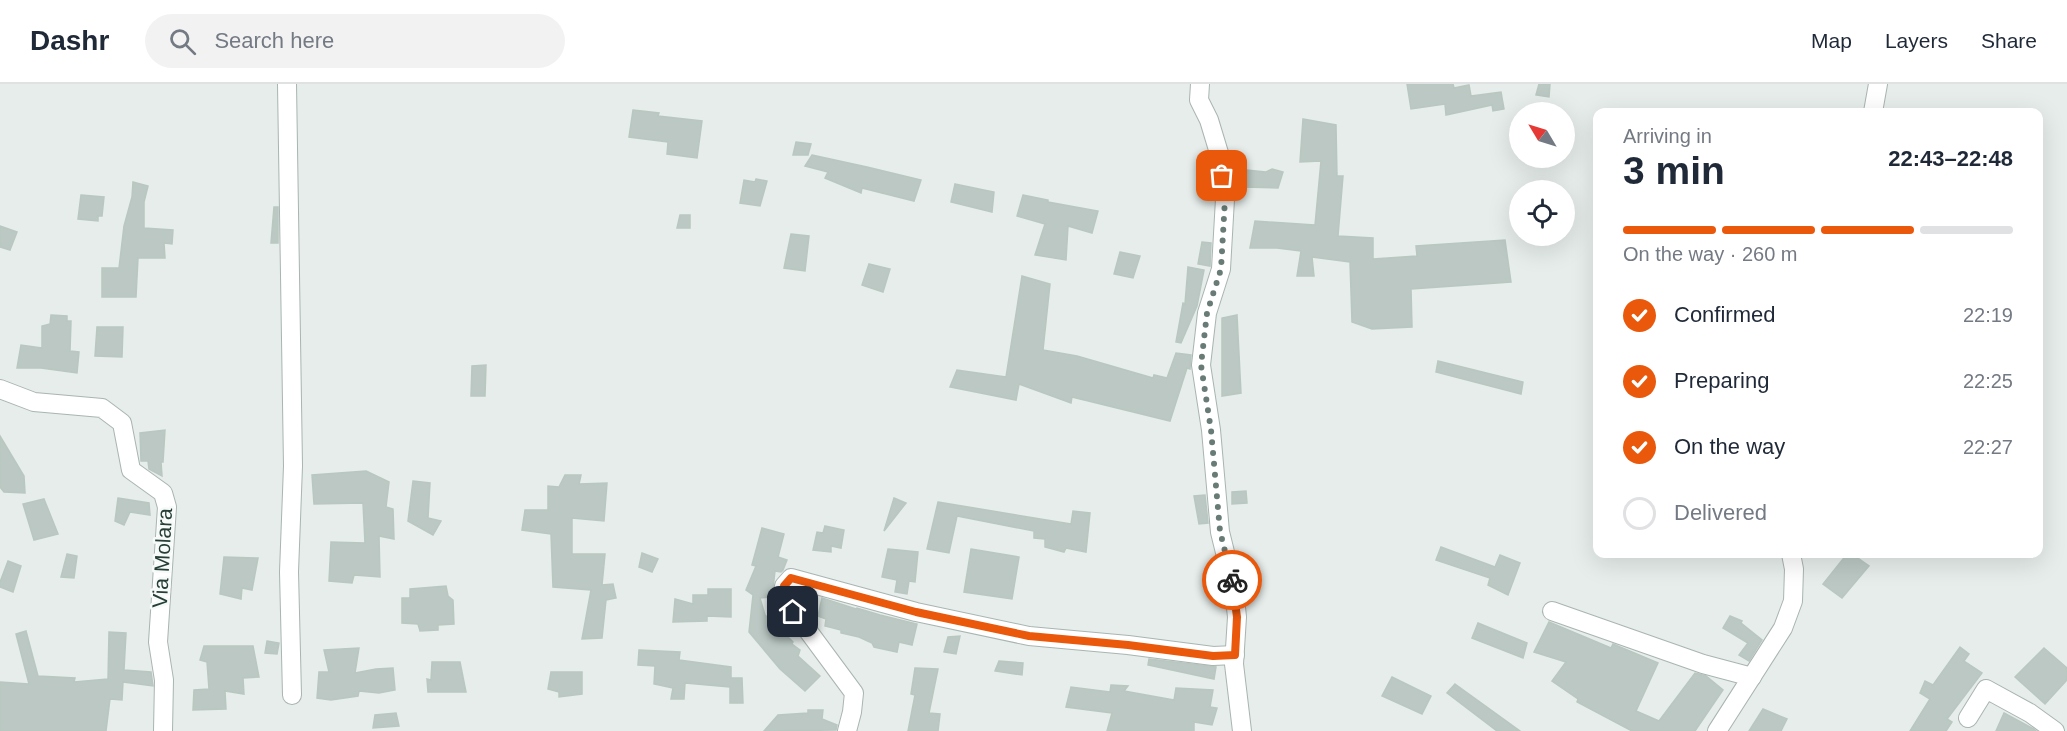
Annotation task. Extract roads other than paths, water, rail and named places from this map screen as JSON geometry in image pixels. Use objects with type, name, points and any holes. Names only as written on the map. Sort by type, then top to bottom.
[{"type":"street","points":[[287,84],[293,466],[289,572],[292,695]]},
{"type":"street","points":[[1200,84],[1199,100],[1209,120],[1219,153],[1225,199],[1221,269],[1207,313],[1201,365],[1211,430],[1220,531],[1234,589],[1237,617],[1235,655],[1242,731]]},
{"type":"street","points":[[1874,108],[1878,84]]},
{"type":"street","name":"Via Molara","points":[[0,389],[34,402],[102,408],[122,423],[131,470],[163,493],[167,507],[161,566],[158,642],[164,680],[163,731]]},
{"type":"street","points":[[1717,731],[1783,628],[1793,601],[1794,569],[1792,558]]},
{"type":"street","points":[[847,731],[854,693],[783,597],[784,586],[791,578],[927,614],[1029,636],[1213,656],[1235,655]]},
{"type":"street","points":[[1552,611],[1702,664],[1752,677]]},
{"type":"street","points":[[1968,718],[1986,689],[2030,712],[2055,731]]}]
